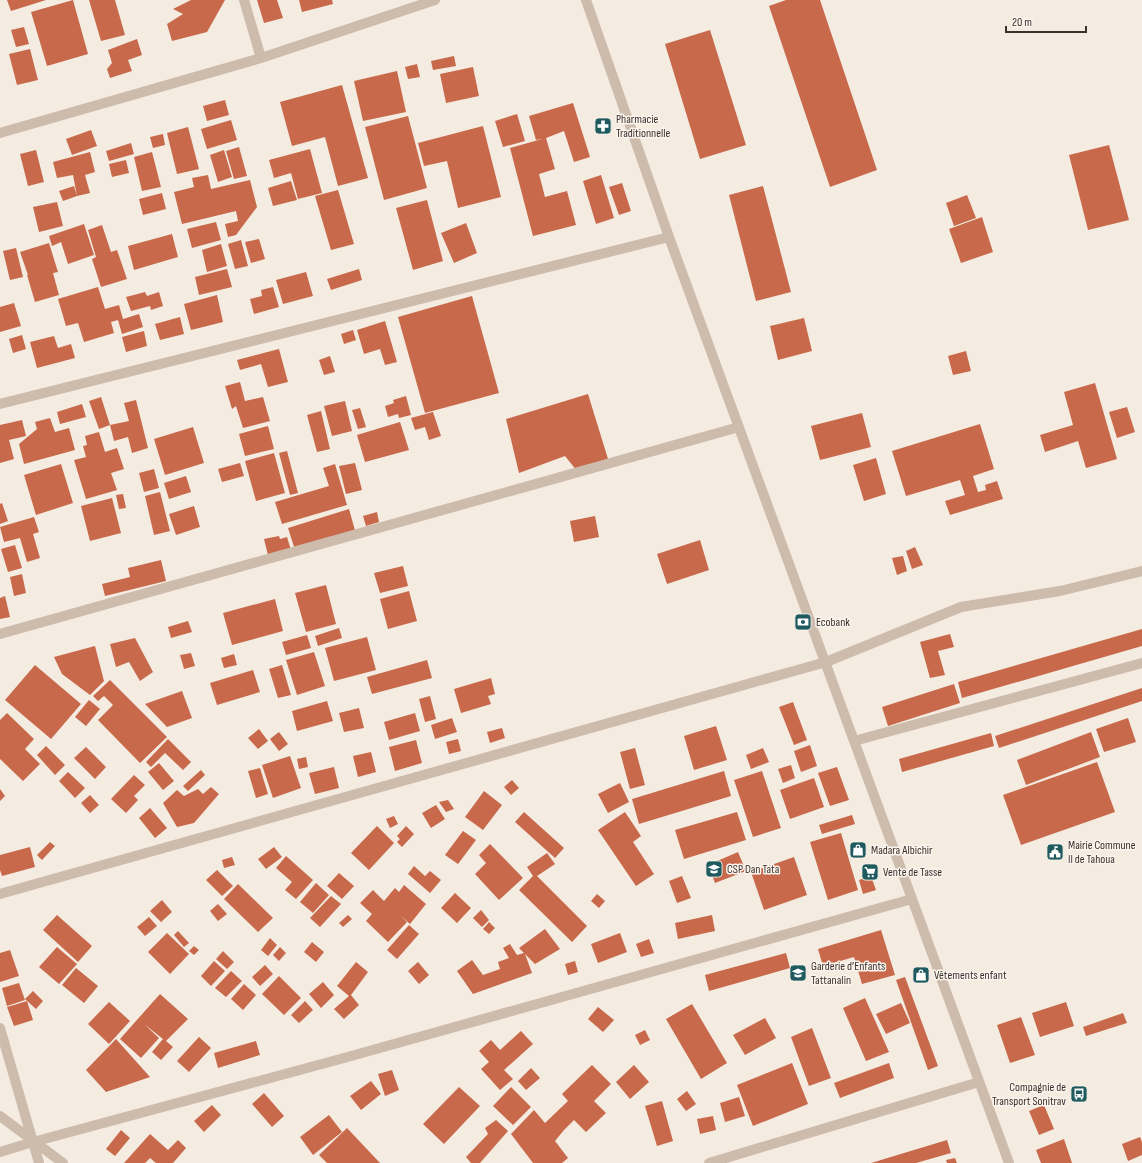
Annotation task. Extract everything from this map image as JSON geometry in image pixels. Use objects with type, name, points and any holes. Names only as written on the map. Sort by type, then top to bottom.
[{"type":"street","points":[[244,0],[261,58]]},
{"type":"street","points":[[0,133],[261,58],[435,0]]},
{"type":"street","points":[[586,0],[669,237],[1009,1163]]},
{"type":"street","points":[[0,404],[669,237]]},
{"type":"street","points":[[0,634],[739,427]]},
{"type":"street","points":[[0,894],[826,662],[961,607],[1060,591],[1142,571]]},
{"type":"street","points":[[854,741],[1142,663]]},
{"type":"street","points":[[0,1152],[352,1056],[912,899]]},
{"type":"street","points":[[0,1028],[39,1163]]},
{"type":"street","points":[[710,1163],[979,1082]]},
{"type":"street","points":[[0,1116],[63,1163]]},
{"type":"building","points":[[7,0],[46,0],[11,11]]},
{"type":"building","points":[[73,0],[88,54],[47,66],[31,12]]},
{"type":"building","points":[[89,0],[115,0],[125,35],[101,41]]},
{"type":"building","points":[[191,0],[225,0],[207,32],[172,41],[167,24],[183,14],[173,9]]},
{"type":"building","points":[[257,0],[277,0],[283,18],[264,23]]},
{"type":"building","points":[[299,0],[332,0],[333,4],[302,12]]},
{"type":"building","points":[[786,0],[820,0],[877,170],[830,187],[769,6]]},
{"type":"building","points":[[24,27],[29,44],[16,47],[11,30]]},
{"type":"building","points":[[710,30],[746,145],[700,159],[665,44]]},
{"type":"building","points":[[137,39],[142,55],[128,60],[132,71],[110,78],[107,69],[112,63],[108,50]]},
{"type":"building","points":[[30,49],[38,80],[17,85],[9,54]]},
{"type":"building","points":[[454,56],[456,66],[433,70],[431,61]]},
{"type":"building","points":[[417,64],[420,77],[408,79],[405,67]]},
{"type":"building","points":[[473,67],[479,96],[446,103],[440,74]]},
{"type":"building","points":[[397,71],[406,112],[363,121],[354,81]]},
{"type":"building","points":[[342,85],[368,178],[338,186],[325,137],[292,146],[280,102]]},
{"type":"building","points":[[225,100],[229,115],[207,121],[203,106]]},
{"type":"building","points":[[573,103],[590,157],[574,162],[564,131],[546,138],[555,169],[539,174],[545,197],[567,191],[576,225],[533,236],[510,148],[542,139],[536,140],[529,116]]},
{"type":"building","points":[[517,114],[525,141],[503,147],[495,121]]},
{"type":"building","points":[[408,116],[427,188],[384,200],[365,127]]},
{"type":"building","points":[[231,120],[237,140],[207,149],[201,129]]},
{"type":"building","points":[[483,126],[501,197],[458,208],[447,161],[424,166],[418,143]]},
{"type":"building","points":[[188,127],[199,169],[177,174],[167,133]]},
{"type":"building","points":[[91,130],[97,146],[72,155],[66,139]]},
{"type":"building","points":[[163,134],[165,145],[153,148],[150,137]]},
{"type":"building","points":[[131,143],[134,154],[109,161],[106,151]]},
{"type":"building","points":[[1109,145],[1129,220],[1088,230],[1069,155]]},
{"type":"building","points":[[239,147],[247,176],[234,179],[226,151]]},
{"type":"building","points":[[310,149],[322,193],[298,199],[291,173],[274,178],[269,160]]},
{"type":"building","points":[[36,150],[44,182],[28,186],[20,154]]},
{"type":"building","points":[[224,150],[232,177],[218,182],[210,155]]},
{"type":"building","points":[[90,152],[95,172],[85,175],[90,193],[77,196],[73,175],[57,178],[53,162]]},
{"type":"building","points":[[152,152],[161,187],[142,191],[134,157]]},
{"type":"building","points":[[126,160],[129,173],[112,177],[109,164]]},
{"type":"building","points":[[208,175],[211,189],[250,180],[257,207],[236,235],[228,237],[225,224],[238,221],[236,211],[182,224],[174,192],[194,187],[192,178]]},
{"type":"building","points":[[601,175],[614,218],[596,224],[583,181]]},
{"type":"building","points":[[291,181],[297,200],[273,206],[268,188]]},
{"type":"building","points":[[622,183],[631,211],[619,215],[609,187]]},
{"type":"building","points":[[74,186],[77,196],[63,201],[59,191]]},
{"type":"building","points":[[763,186],[791,292],[756,301],[729,195]]},
{"type":"building","points":[[338,190],[354,244],[331,250],[315,196]]},
{"type":"building","points":[[162,193],[166,209],[143,215],[139,199]]},
{"type":"building","points":[[967,195],[976,218],[954,226],[946,203]]},
{"type":"building","points":[[427,200],[443,261],[413,270],[396,208]]},
{"type":"building","points":[[57,202],[63,226],[39,232],[33,207]]},
{"type":"building","points":[[982,217],[993,252],[961,263],[949,229]]},
{"type":"building","points":[[216,222],[221,240],[192,248],[187,229]]},
{"type":"building","points":[[466,223],[477,253],[454,263],[441,233]]},
{"type":"building","points":[[84,224],[94,255],[68,264],[61,242],[52,246],[49,236]]},
{"type":"building","points":[[102,225],[111,252],[117,250],[127,279],[101,287],[92,259],[96,257],[88,230]]},
{"type":"building","points":[[172,234],[178,257],[134,270],[128,246]]},
{"type":"building","points":[[259,239],[265,259],[251,263],[245,242]]},
{"type":"building","points":[[241,240],[248,266],[235,269],[228,244]]},
{"type":"building","points":[[49,243],[58,272],[53,273],[59,295],[35,302],[20,252]]},
{"type":"building","points":[[221,244],[227,266],[207,272],[202,250]]},
{"type":"building","points":[[16,248],[23,277],[10,280],[3,251]]},
{"type":"building","points":[[227,269],[232,287],[199,295],[195,277]]},
{"type":"building","points":[[359,269],[362,280],[331,290],[327,279]]},
{"type":"building","points":[[306,272],[313,296],[283,304],[276,280]]},
{"type":"building","points":[[98,287],[105,309],[119,305],[123,319],[139,314],[143,327],[122,334],[118,320],[111,322],[114,333],[84,342],[78,323],[66,326],[58,299]]},
{"type":"building","points":[[273,287],[279,307],[254,314],[250,299],[262,296],[261,290]]},
{"type":"building","points":[[145,292],[147,296],[159,292],[163,306],[151,310],[150,306],[131,311],[126,297]]},
{"type":"building","points":[[217,295],[223,322],[191,330],[184,304]]},
{"type":"building","points":[[472,296],[499,393],[425,413],[398,317]]},
{"type":"building","points":[[14,303],[21,326],[0,332],[0,307]]},
{"type":"building","points":[[180,317],[184,334],[160,340],[155,324]]},
{"type":"building","points":[[804,318],[812,351],[778,360],[770,326]]},
{"type":"building","points":[[385,321],[397,362],[385,365],[380,349],[364,354],[357,330]]},
{"type":"building","points":[[353,330],[356,340],[344,344],[341,334]]},
{"type":"building","points":[[144,331],[147,346],[126,352],[122,337]]},
{"type":"building","points":[[22,335],[26,349],[13,353],[9,339]]},
{"type":"building","points":[[54,336],[58,348],[71,344],[75,358],[37,368],[30,342]]},
{"type":"building","points":[[279,349],[288,382],[268,387],[261,364],[240,370],[237,360]]},
{"type":"building","points":[[966,351],[971,371],[953,375],[948,356]]},
{"type":"building","points":[[330,356],[335,372],[324,375],[319,360]]},
{"type":"building","points":[[240,382],[245,401],[263,397],[270,421],[243,428],[236,406],[232,409],[225,386]]},
{"type":"building","points":[[1095,383],[1117,459],[1086,468],[1078,441],[1045,452],[1040,435],[1073,425],[1064,392]]},
{"type":"building","points":[[588,394],[608,459],[581,476],[565,456],[519,473],[506,419]]},
{"type":"building","points":[[406,396],[411,415],[399,418],[398,414],[388,417],[385,406],[394,403],[393,400]]},
{"type":"building","points":[[101,397],[110,425],[99,429],[89,401]]},
{"type":"building","points":[[136,400],[148,448],[132,453],[128,437],[114,441],[110,425],[129,421],[124,403]]},
{"type":"building","points":[[345,401],[352,431],[332,436],[324,406]]},
{"type":"building","points":[[82,404],[86,417],[60,424],[57,412]]},
{"type":"building","points":[[1127,407],[1135,432],[1117,438],[1109,412]]},
{"type":"building","points":[[360,408],[366,427],[358,429],[352,410]]},
{"type":"building","points":[[321,411],[330,449],[317,452],[307,415]]},
{"type":"building","points":[[433,412],[441,436],[429,440],[425,427],[415,430],[411,418]]},
{"type":"building","points":[[862,413],[871,447],[820,460],[811,426]]},
{"type":"building","points":[[50,418],[55,432],[69,428],[75,450],[24,464],[19,444],[37,429],[35,422]]},
{"type":"building","points":[[22,420],[26,436],[9,440],[14,459],[0,463],[0,425]]},
{"type":"building","points":[[400,422],[409,450],[365,462],[357,435]]},
{"type":"building","points":[[980,424],[994,469],[973,476],[978,492],[986,490],[985,485],[997,481],[1003,499],[950,515],[945,501],[965,495],[960,480],[906,496],[892,451]]},
{"type":"building","points":[[268,426],[274,449],[245,456],[239,434]]},
{"type":"building","points":[[193,427],[204,463],[165,475],[154,439]]},
{"type":"building","points":[[99,432],[105,452],[117,448],[124,469],[111,473],[117,490],[86,499],[74,460],[86,457],[83,446],[87,445],[85,436]]},
{"type":"building","points":[[287,451],[298,493],[290,495],[279,453]]},
{"type":"building","points":[[274,453],[285,493],[256,501],[245,461]]},
{"type":"building","points":[[876,458],[886,494],[864,501],[853,465]]},
{"type":"building","points":[[240,463],[244,476],[222,482],[218,469]]},
{"type":"building","points":[[355,463],[362,490],[346,494],[339,466]]},
{"type":"building","points":[[61,464],[73,503],[36,515],[24,475]]},
{"type":"building","points":[[335,464],[347,505],[282,524],[275,502],[329,486],[323,468]]},
{"type":"building","points":[[154,469],[159,488],[144,492],[139,473]]},
{"type":"building","points":[[186,476],[191,492],[169,499],[164,483]]},
{"type":"building","points":[[160,492],[170,531],[154,535],[145,496]]},
{"type":"building","points":[[123,494],[126,508],[119,509],[116,495]]},
{"type":"building","points":[[112,498],[121,533],[90,541],[81,506]]},
{"type":"building","points":[[2,503],[8,521],[0,524],[0,504]]},
{"type":"building","points":[[194,506],[200,527],[176,535],[169,514]]},
{"type":"building","points":[[349,509],[356,534],[296,553],[288,528]]},
{"type":"building","points":[[377,512],[379,522],[366,526],[363,516]]},
{"type":"building","points":[[595,516],[599,537],[574,542],[570,521]]},
{"type":"building","points":[[34,517],[39,532],[33,534],[40,558],[27,562],[20,538],[4,542],[0,527]]},
{"type":"building","points":[[279,536],[280,539],[287,537],[291,550],[268,555],[264,539]]},
{"type":"building","points":[[700,540],[709,570],[667,584],[657,554]]},
{"type":"building","points":[[15,545],[22,568],[8,572],[1,549]]},
{"type":"building","points":[[915,547],[923,565],[912,569],[906,551]]},
{"type":"building","points":[[903,556],[907,571],[897,575],[892,558]]},
{"type":"building","points":[[161,560],[166,581],[105,596],[102,584],[130,577],[128,568]]},
{"type":"building","points":[[403,566],[408,586],[380,593],[374,573]]},
{"type":"building","points":[[22,574],[26,593],[14,596],[10,577]]},
{"type":"building","points":[[326,585],[336,624],[306,632],[295,593]]},
{"type":"building","points":[[409,591],[417,621],[388,629],[380,599]]},
{"type":"building","points":[[5,596],[10,617],[0,619],[0,598]]},
{"type":"building","points":[[275,599],[283,631],[232,645],[223,613]]},
{"type":"building","points":[[188,621],[192,632],[171,638],[168,627]]},
{"type":"building","points":[[339,628],[342,638],[318,646],[315,636]]},
{"type":"building","points":[[1142,629],[1142,646],[962,698],[958,682]]},
{"type":"building","points":[[950,634],[954,647],[938,651],[945,675],[930,678],[920,642]]},
{"type":"building","points":[[307,635],[311,648],[286,655],[282,642]]},
{"type":"building","points":[[367,637],[376,670],[334,681],[325,648]]},
{"type":"building","points":[[135,638],[153,672],[140,681],[129,662],[116,667],[110,644]]},
{"type":"building","points":[[95,646],[104,681],[90,695],[62,674],[54,657]]},
{"type":"building","points":[[314,652],[325,686],[297,695],[286,660]]},
{"type":"building","points":[[191,653],[195,666],[184,669],[180,655]]},
{"type":"building","points":[[234,654],[237,665],[224,668],[221,658]]},
{"type":"building","points":[[427,660],[432,678],[372,694],[367,677]]},
{"type":"building","points":[[35,665],[81,704],[51,739],[5,700]]},
{"type":"building","points":[[282,665],[291,695],[278,698],[269,669]]},
{"type":"building","points":[[253,670],[260,692],[217,705],[210,683]]},
{"type":"building","points":[[491,678],[495,694],[488,696],[491,704],[461,713],[454,689]]},
{"type":"building","points":[[110,680],[167,737],[140,763],[98,720],[113,705],[104,696],[98,701],[93,696]]},
{"type":"building","points":[[954,684],[960,703],[888,726],[882,707]]},
{"type":"building","points":[[1142,688],[1142,701],[999,748],[995,736]]},
{"type":"building","points":[[182,691],[192,718],[167,727],[145,704]]},
{"type":"building","points":[[430,696],[436,719],[425,722],[419,699]]},
{"type":"building","points":[[89,700],[100,709],[86,726],[75,717]]},
{"type":"building","points":[[327,701],[333,721],[297,731],[292,711]]},
{"type":"building","points":[[793,702],[807,740],[794,745],[779,707]]},
{"type":"building","points":[[359,708],[364,728],[344,732],[339,713]]},
{"type":"building","points":[[7,713],[34,739],[25,749],[40,764],[23,781],[0,759],[0,720]]},
{"type":"building","points":[[415,713],[420,731],[389,740],[384,722]]},
{"type":"building","points":[[452,718],[457,732],[435,739],[431,725]]},
{"type":"building","points":[[1128,718],[1136,742],[1104,752],[1096,729]]},
{"type":"building","points":[[716,726],[727,760],[694,770],[684,736]]},
{"type":"building","points":[[502,728],[505,738],[490,743],[487,732]]},
{"type":"building","points":[[259,729],[268,741],[258,749],[248,738]]},
{"type":"building","points":[[279,732],[288,744],[279,751],[270,739]]},
{"type":"building","points":[[1091,732],[1100,757],[1026,785],[1017,760]]},
{"type":"building","points":[[991,733],[994,746],[902,772],[899,759]]},
{"type":"building","points":[[168,739],[191,762],[183,770],[165,753],[151,767],[146,762]]},
{"type":"building","points":[[458,739],[461,751],[449,754],[446,742]]},
{"type":"building","points":[[416,740],[422,763],[395,771],[389,747]]},
{"type":"building","points":[[810,745],[817,766],[801,772],[794,751]]},
{"type":"building","points":[[46,746],[65,765],[55,775],[37,755]]},
{"type":"building","points":[[86,747],[106,767],[95,779],[74,758]]},
{"type":"building","points":[[635,748],[645,785],[630,789],[620,752]]},
{"type":"building","points":[[763,748],[769,762],[751,769],[746,755]]},
{"type":"building","points":[[371,752],[376,772],[358,777],[353,756]]},
{"type":"building","points":[[290,756],[301,788],[273,798],[262,765]]},
{"type":"building","points":[[306,757],[308,767],[299,769],[297,759]]},
{"type":"building","points":[[1097,762],[1115,812],[1021,845],[1003,795]]},
{"type":"building","points":[[159,763],[174,781],[163,790],[148,772]]},
{"type":"building","points":[[791,765],[795,778],[783,783],[778,769]]},
{"type":"building","points":[[334,767],[339,788],[315,794],[309,773]]},
{"type":"building","points":[[837,767],[849,800],[830,806],[818,773]]},
{"type":"building","points":[[260,768],[268,794],[256,798],[248,771]]},
{"type":"building","points":[[201,770],[205,775],[188,791],[183,786]]},
{"type":"building","points":[[724,771],[731,796],[639,824],[632,799]]},
{"type":"building","points":[[762,771],[781,828],[753,837],[734,780]]},
{"type":"building","points":[[68,772],[85,788],[75,798],[59,781]]},
{"type":"building","points":[[134,775],[145,785],[134,796],[138,800],[126,813],[111,799]]},
{"type":"building","points":[[814,778],[824,807],[790,819],[780,790]]},
{"type":"building","points":[[512,780],[519,788],[511,795],[504,787]]},
{"type":"building","points":[[620,783],[629,802],[608,813],[598,794]]},
{"type":"building","points":[[211,787],[219,794],[194,823],[177,827],[163,803],[177,790],[184,796],[198,789],[203,794]]},
{"type":"building","points":[[0,789],[5,796],[0,801]]},
{"type":"building","points":[[484,791],[502,805],[483,830],[465,817]]},
{"type":"building","points":[[90,795],[99,805],[90,813],[81,803]]},
{"type":"building","points":[[448,800],[454,809],[446,812],[439,802]]},
{"type":"building","points":[[436,805],[445,819],[431,828],[422,813]]},
{"type":"building","points":[[150,808],[167,828],[155,838],[139,818]]},
{"type":"building","points":[[524,812],[564,848],[555,858],[515,822]]},
{"type":"building","points":[[625,812],[641,836],[633,842],[654,874],[636,886],[598,830]]},
{"type":"building","points":[[737,812],[746,840],[684,859],[675,830]]},
{"type":"building","points":[[852,815],[855,824],[822,834],[819,825]]},
{"type":"building","points":[[394,816],[398,824],[390,828],[386,819]]},
{"type":"building","points":[[377,826],[394,843],[369,870],[351,853]]},
{"type":"building","points":[[406,826],[414,834],[402,847],[397,842],[400,839],[397,836]]},
{"type":"building","points":[[463,831],[476,840],[458,864],[445,855]]},
{"type":"building","points":[[841,833],[858,890],[828,900],[810,842]]},
{"type":"building","points":[[50,842],[55,846],[42,860],[37,855]]},
{"type":"building","points":[[490,844],[523,878],[499,900],[475,874],[486,863],[479,855]]},
{"type":"building","points":[[30,847],[35,867],[2,876],[0,870],[0,855]]},
{"type":"building","points":[[274,847],[282,857],[266,869],[258,859]]},
{"type":"building","points":[[738,852],[746,871],[715,883],[708,865]]},
{"type":"building","points":[[547,853],[555,864],[537,876],[587,926],[572,942],[519,890],[533,876],[527,867]]},
{"type":"building","points":[[286,856],[313,880],[296,899],[285,890],[292,882],[276,868]]},
{"type":"building","points":[[232,857],[235,865],[224,868],[222,860]]},
{"type":"building","points":[[794,857],[807,895],[764,910],[751,872]]},
{"type":"building","points":[[414,866],[425,876],[430,871],[441,880],[430,893],[408,874]]},
{"type":"building","points":[[217,870],[233,886],[222,896],[206,880]]},
{"type":"building","points":[[339,873],[354,886],[342,899],[327,886]]},
{"type":"building","points":[[682,876],[691,898],[677,903],[669,881]]},
{"type":"building","points":[[871,876],[876,890],[863,894],[859,880]]},
{"type":"building","points":[[316,883],[329,895],[313,913],[300,902]]},
{"type":"building","points":[[238,884],[273,918],[258,932],[224,899]]},
{"type":"building","points":[[404,885],[426,904],[410,924],[401,916],[407,922],[388,942],[366,921],[372,914],[360,903],[373,890],[384,901],[395,888],[399,892]]},
{"type":"building","points":[[455,893],[471,908],[457,923],[441,908]]},
{"type":"building","points":[[597,894],[605,901],[599,908],[591,901]]},
{"type":"building","points":[[331,896],[341,904],[320,927],[310,918]]},
{"type":"building","points":[[162,900],[172,912],[161,922],[150,911]]},
{"type":"building","points":[[218,904],[227,914],[218,921],[210,911]]},
{"type":"building","points":[[481,910],[489,920],[482,927],[473,918]]},
{"type":"building","points":[[57,915],[92,946],[78,962],[43,930]]},
{"type":"building","points":[[348,915],[352,919],[343,927],[339,923]]},
{"type":"building","points":[[712,915],[715,931],[678,939],[675,923]]},
{"type":"building","points":[[149,917],[157,926],[145,936],[137,927]]},
{"type":"building","points":[[489,922],[495,928],[489,934],[483,929]]},
{"type":"building","points":[[409,925],[419,934],[397,959],[387,950]]},
{"type":"building","points":[[545,929],[560,949],[535,964],[525,954],[532,973],[473,994],[457,971],[472,960],[483,975],[500,969],[498,962],[509,958],[503,948],[510,944],[517,955],[524,953],[519,948]]},
{"type":"building","points":[[881,930],[895,975],[862,984],[854,957],[823,966],[818,949]]},
{"type":"building","points":[[178,931],[189,943],[184,947],[174,935]]},
{"type":"building","points":[[167,933],[189,954],[170,974],[148,952]]},
{"type":"building","points":[[620,933],[627,952],[598,963],[591,944]]},
{"type":"building","points":[[270,938],[277,945],[268,956],[261,950]]},
{"type":"building","points":[[649,939],[654,953],[641,957],[636,944]]},
{"type":"building","points":[[312,942],[324,952],[316,962],[304,952]]},
{"type":"building","points":[[194,946],[199,950],[194,955],[189,951]]},
{"type":"building","points":[[57,947],[77,964],[59,984],[39,967]]},
{"type":"building","points":[[280,947],[286,953],[279,961],[273,955]]},
{"type":"building","points":[[10,950],[19,976],[0,982],[0,953]]},
{"type":"building","points":[[223,951],[234,962],[227,969],[216,959]]},
{"type":"building","points":[[786,953],[790,968],[709,991],[705,975]]},
{"type":"building","points":[[214,961],[225,971],[211,986],[201,976]]},
{"type":"building","points":[[575,961],[578,972],[568,975],[565,964]]},
{"type":"building","points":[[356,962],[368,972],[351,995],[359,1005],[344,1019],[334,1009],[349,996],[337,986]]},
{"type":"building","points":[[418,962],[429,975],[419,984],[408,971]]},
{"type":"building","points":[[265,965],[273,974],[260,986],[252,977]]},
{"type":"building","points":[[76,968],[98,986],[84,1003],[62,985]]},
{"type":"building","points":[[231,971],[242,981],[226,997],[215,988]]},
{"type":"building","points":[[279,976],[301,998],[284,1015],[262,994]]},
{"type":"building","points":[[905,977],[938,1066],[928,1070],[896,980]]},
{"type":"building","points":[[323,982],[334,995],[321,1008],[309,994]]},
{"type":"building","points":[[19,983],[25,1000],[7,1006],[2,988]]},
{"type":"building","points":[[244,984],[256,995],[243,1010],[231,999]]},
{"type":"building","points":[[33,991],[43,1001],[36,1009],[25,999]]},
{"type":"building","points":[[160,994],[188,1019],[166,1041],[173,1047],[161,1060],[152,1052],[163,1039],[144,1024],[159,1038],[141,1058],[120,1039]]},
{"type":"building","points":[[865,998],[889,1052],[866,1061],[843,1008]]},
{"type":"building","points":[[27,1001],[33,1020],[14,1026],[7,1007]]},
{"type":"building","points":[[305,1001],[313,1010],[299,1023],[291,1015]]},
{"type":"building","points":[[109,1002],[130,1021],[109,1044],[88,1024]]},
{"type":"building","points":[[1066,1002],[1074,1026],[1040,1037],[1032,1013]]},
{"type":"building","points":[[901,1003],[910,1023],[886,1034],[876,1014]]},
{"type":"building","points":[[692,1004],[727,1063],[701,1079],[666,1019]]},
{"type":"building","points":[[598,1007],[614,1020],[603,1032],[588,1019]]},
{"type":"building","points":[[1123,1013],[1127,1023],[1086,1036],[1083,1027]]},
{"type":"building","points":[[1021,1017],[1035,1055],[1010,1063],[997,1025]]},
{"type":"building","points":[[765,1018],[776,1038],[745,1055],[733,1035]]},
{"type":"building","points":[[812,1028],[831,1078],[809,1086],[791,1037]]},
{"type":"building","points":[[645,1030],[650,1040],[640,1045],[635,1035]]},
{"type":"building","points":[[521,1031],[533,1044],[504,1070],[513,1079],[500,1090],[481,1069],[489,1062],[479,1051],[491,1040],[500,1050]]},
{"type":"building","points":[[199,1037],[211,1048],[189,1072],[177,1061]]},
{"type":"building","points":[[116,1039],[150,1077],[106,1092],[86,1070]]},
{"type":"building","points":[[256,1041],[260,1055],[218,1068],[214,1053]]},
{"type":"building","points":[[792,1063],[808,1104],[753,1126],[737,1085]]},
{"type":"building","points":[[889,1063],[894,1078],[840,1098],[834,1083]]},
{"type":"building","points":[[592,1065],[611,1084],[594,1101],[606,1113],[586,1132],[574,1120],[564,1130],[555,1141],[568,1158],[562,1163],[533,1163],[511,1134],[534,1110],[545,1123],[568,1101],[562,1094]]},
{"type":"building","points":[[634,1065],[649,1082],[630,1099],[616,1082]]},
{"type":"building","points":[[531,1068],[540,1078],[526,1090],[518,1081]]},
{"type":"building","points":[[392,1070],[399,1090],[385,1096],[378,1074]]},
{"type":"building","points":[[371,1081],[381,1094],[361,1110],[350,1096]]},
{"type":"building","points":[[459,1087],[480,1106],[444,1144],[423,1124]]},
{"type":"building","points":[[511,1087],[531,1107],[513,1125],[493,1106]]},
{"type":"building","points":[[687,1091],[696,1104],[686,1111],[677,1099]]},
{"type":"building","points":[[264,1093],[284,1116],[272,1127],[252,1104]]},
{"type":"building","points":[[739,1097],[745,1116],[725,1122],[720,1103]]},
{"type":"building","points":[[662,1101],[673,1141],[657,1146],[645,1106]]},
{"type":"building","points":[[212,1105],[221,1115],[204,1132],[194,1121]]},
{"type":"building","points":[[1044,1105],[1054,1129],[1039,1135],[1029,1111]]},
{"type":"building","points":[[329,1115],[342,1132],[313,1155],[300,1137]]},
{"type":"building","points":[[713,1116],[716,1130],[700,1134],[697,1119]]},
{"type":"building","points":[[496,1120],[508,1131],[480,1163],[471,1163],[466,1157],[488,1134],[485,1128]]},
{"type":"building","points":[[347,1128],[380,1163],[327,1163],[319,1155]]},
{"type":"building","points":[[121,1130],[130,1138],[115,1156],[106,1149]]},
{"type":"building","points":[[150,1134],[168,1150],[178,1140],[186,1148],[173,1163],[156,1163],[150,1158],[145,1163],[124,1163]]},
{"type":"building","points":[[1140,1137],[1142,1142],[1142,1155],[1128,1161],[1122,1144]]},
{"type":"building","points":[[1064,1139],[1072,1163],[1041,1163],[1036,1150]]},
{"type":"building","points":[[947,1140],[951,1153],[916,1163],[871,1163]]},
{"type":"building","points":[[955,1158],[957,1163],[947,1163],[946,1160]]},
{"type":"place","name":"Pharmacie Traditionnelle","points":[[603,126]]},
{"type":"place","name":"Ecobank","points":[[803,622]]},
{"type":"place","name":"Madara Albichir","points":[[858,850]]},
{"type":"place","name":"Mairie Commune II de Tahoua","points":[[1055,852]]},
{"type":"place","name":"CSP Dan Tata","points":[[714,869]]},
{"type":"place","name":"Vente de Tasse","points":[[870,872]]},
{"type":"place","name":"Garderie d’Enfants Tattanalin","points":[[798,973]]},
{"type":"place","name":"Vêtements enfant","points":[[921,975]]},
{"type":"place","name":"Compagnie de Transport Sonitrav","points":[[1079,1094]]}]
